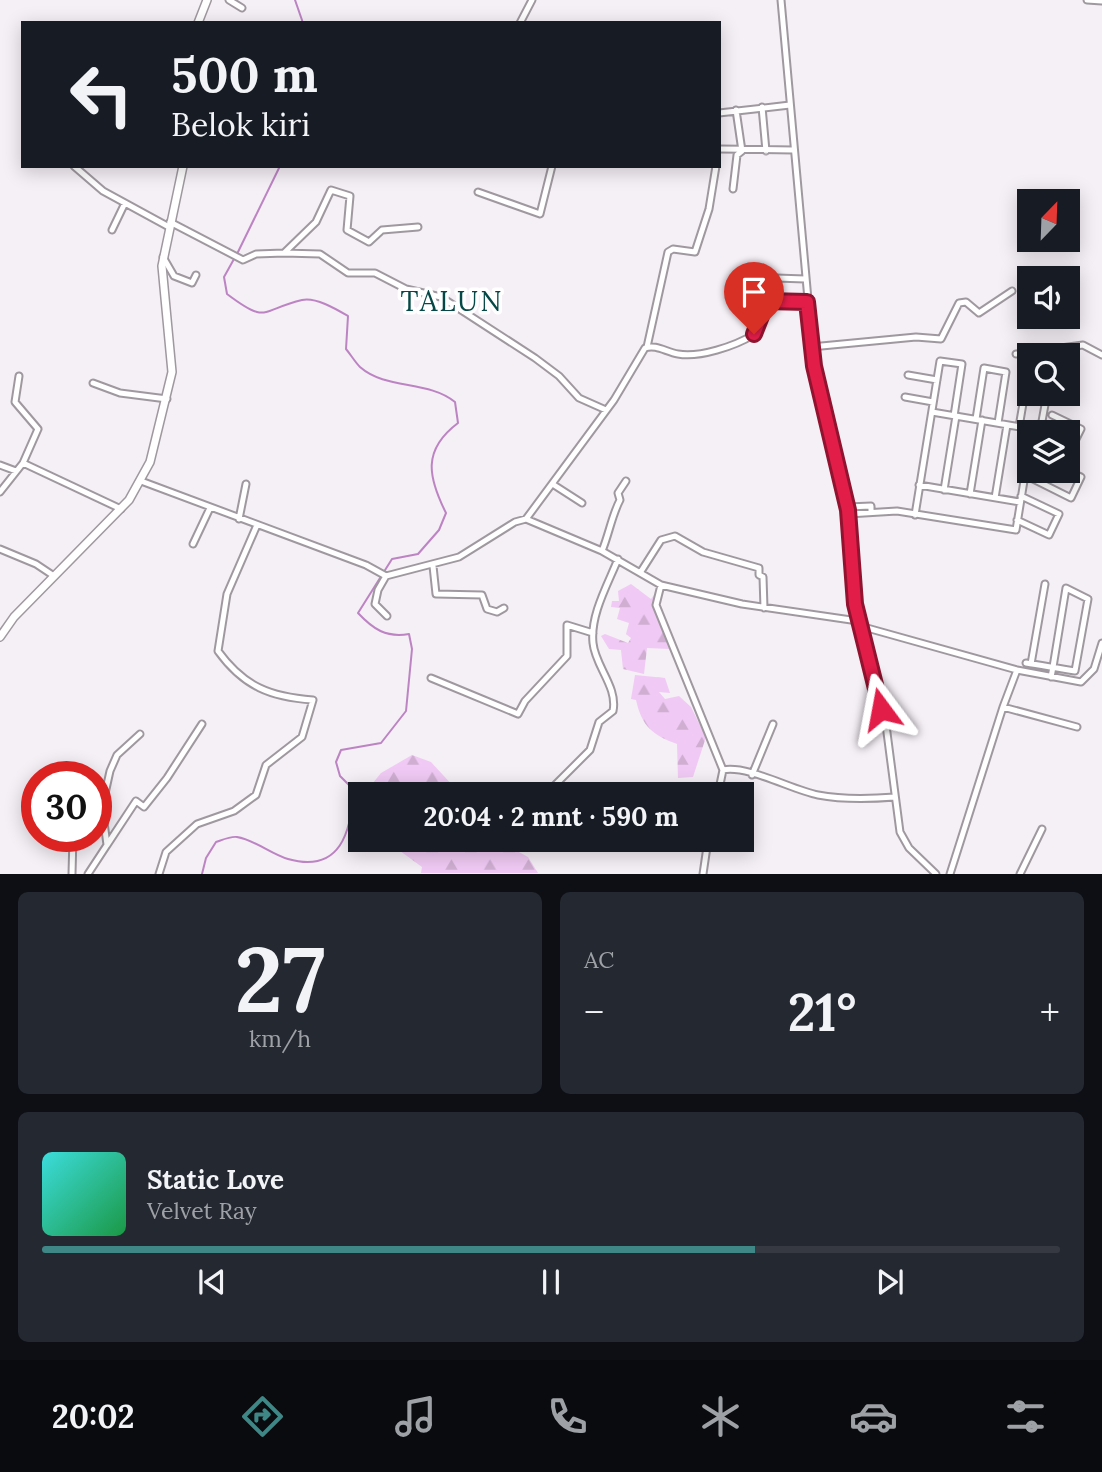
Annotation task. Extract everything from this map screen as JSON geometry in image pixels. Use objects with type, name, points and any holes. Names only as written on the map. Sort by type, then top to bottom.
[{"type":"main road","points":[[199,21],[207,0]]},
{"type":"main road","points":[[0,637],[54,576],[121,509],[141,481],[152,454],[167,399],[172,356],[162,278],[163,257],[183,168]]},
{"type":"street","points":[[229,0],[242,8]]},
{"type":"street","points":[[521,21],[532,0]]},
{"type":"street","points":[[781,0],[811,347],[848,510],[851,579],[859,624],[886,725],[903,841],[936,873]]},
{"type":"street","points":[[1087,0],[1102,1]]},
{"type":"street","points":[[721,113],[790,105]]},
{"type":"street","points":[[762,107],[766,151]]},
{"type":"street","points":[[736,110],[742,151]]},
{"type":"street","points":[[721,150],[793,149]]},
{"type":"street","points":[[733,189],[737,155],[742,151]]},
{"type":"street","points":[[76,168],[103,191],[238,258],[244,260],[262,253],[320,254],[348,273],[374,273],[406,289],[441,297],[535,358],[559,376],[579,398],[607,410]]},
{"type":"street","points":[[478,192],[541,213],[552,168]]},
{"type":"street","points":[[141,481],[366,565],[384,575],[433,566],[465,554],[515,522],[526,519],[554,485],[607,410],[647,347],[668,252],[673,249],[695,252],[709,209],[716,168]]},
{"type":"street","points":[[284,253],[316,222],[332,190],[351,199],[348,231],[369,242],[382,230],[418,227]]},
{"type":"street","points":[[112,230],[125,203]]},
{"type":"street","points":[[163,257],[176,277],[192,283],[196,275]]},
{"type":"street","points":[[771,301],[776,278],[805,279]]},
{"type":"street","points":[[811,347],[913,337],[942,338],[963,302],[979,313],[1012,291]]},
{"type":"street","points":[[647,347],[686,355],[749,338],[757,330],[764,304],[771,301],[807,302]]},
{"type":"street","points":[[1016,354],[1083,345],[1102,355]]},
{"type":"street","points":[[915,515],[940,360],[962,364],[944,489]]},
{"type":"street","points":[[970,494],[984,368],[1006,372],[998,423]]},
{"type":"street","points":[[908,375],[937,380]]},
{"type":"street","points":[[0,492],[23,463],[38,432],[36,424],[15,403],[19,376]]},
{"type":"street","points":[[93,383],[120,393],[167,399]]},
{"type":"street","points":[[905,397],[933,402]]},
{"type":"street","points":[[932,412],[1017,427]]},
{"type":"street","points":[[1052,415],[1062,420]]},
{"type":"street","points":[[995,498],[1007,425]]},
{"type":"street","points":[[23,463],[121,509]]},
{"type":"street","points":[[0,465],[16,471]]},
{"type":"street","points":[[602,551],[621,500],[618,493],[626,481]]},
{"type":"street","points":[[848,510],[871,506],[871,512],[915,515],[1015,530],[1024,483]]},
{"type":"street","points":[[1041,483],[1070,498],[1078,483]]},
{"type":"street","points":[[239,519],[247,484]]},
{"type":"street","points":[[554,485],[582,503]]},
{"type":"street","points":[[919,485],[995,498],[1021,499],[1059,514],[1049,535],[1017,520]]},
{"type":"street","points":[[192,544],[210,509]]},
{"type":"street","points":[[526,519],[602,551],[661,584],[764,608],[859,624],[1017,670],[1081,682],[1089,677],[1102,643]]},
{"type":"street","points":[[159,873],[166,852],[197,824],[234,811],[256,795],[266,765],[302,737],[310,716],[313,700],[278,698],[240,675],[218,651],[227,594],[257,525]]},
{"type":"street","points":[[640,573],[661,540],[675,536],[703,552],[759,568],[759,575],[763,577],[764,608]]},
{"type":"street","points":[[0,549],[36,564],[54,576]]},
{"type":"street","points":[[558,782],[590,750],[599,722],[613,711],[612,694],[593,645],[593,633],[601,599],[618,559]]},
{"type":"street","points":[[433,566],[436,594],[481,595],[487,609],[497,612],[503,608]]},
{"type":"street","points":[[384,575],[375,604],[387,616]]},
{"type":"street","points":[[661,584],[656,605],[723,770],[720,782]]},
{"type":"street","points":[[1045,584],[1029,663],[1053,667],[1075,671],[1088,599],[1066,589],[1053,667],[1051,677]]},
{"type":"street","points":[[432,678],[519,714],[524,703],[567,654],[566,625],[593,633]]},
{"type":"street","points":[[950,873],[1017,670]]},
{"type":"street","points":[[1003,707],[1077,727]]},
{"type":"street","points":[[112,837],[136,801],[144,807],[167,778],[202,724]]},
{"type":"street","points":[[752,775],[773,724]]},
{"type":"street","points":[[112,766],[117,755],[140,733]]},
{"type":"street","points":[[723,770],[752,775],[819,795],[864,799],[895,797]]},
{"type":"street","points":[[1020,873],[1042,829]]},
{"type":"street","points":[[72,873],[73,852]]},
{"type":"street","points":[[88,873],[102,852]]},
{"type":"street","points":[[703,873],[706,852]]},
{"type":"green space","points":[[631,584],[651,599],[654,595],[670,649],[647,648],[644,674],[623,669],[621,650],[609,649],[601,636],[605,634],[628,643],[631,638],[626,634],[629,623],[617,619],[620,608],[611,607],[612,601],[619,601],[618,591]]},
{"type":"green space","points":[[635,675],[665,678],[670,693],[659,692],[665,699],[679,696],[691,707],[706,737],[693,777],[678,778],[677,744],[650,729],[636,700],[631,699]]},
{"type":"green space","points":[[412,755],[431,762],[449,782],[374,782],[381,773]]},
{"type":"green space","points":[[401,852],[519,852],[528,857],[538,873],[421,873],[422,867]]},
{"type":"waterway","points":[[295,0],[302,21]]},
{"type":"waterway","points":[[237,254],[279,168]]},
{"type":"waterway","points":[[202,874],[206,858],[216,842],[229,838],[244,839],[282,857],[306,862],[331,855],[340,846],[350,820],[354,790],[340,776],[336,762],[341,750],[381,743],[406,711],[412,649],[409,634],[393,635],[381,631],[358,613],[392,559],[418,554],[439,530],[446,513],[435,488],[432,465],[438,443],[458,423],[455,402],[444,395],[382,379],[360,367],[346,349],[348,316],[338,310],[308,300],[264,312],[240,304],[227,294],[224,277],[234,259]]},
{"type":"district","name":"TALUN","points":[[452,301]]},
{"type":"route","points":[[754,334],[767,301],[807,302],[814,366],[848,510],[850,567],[855,604],[881,709]]}]
